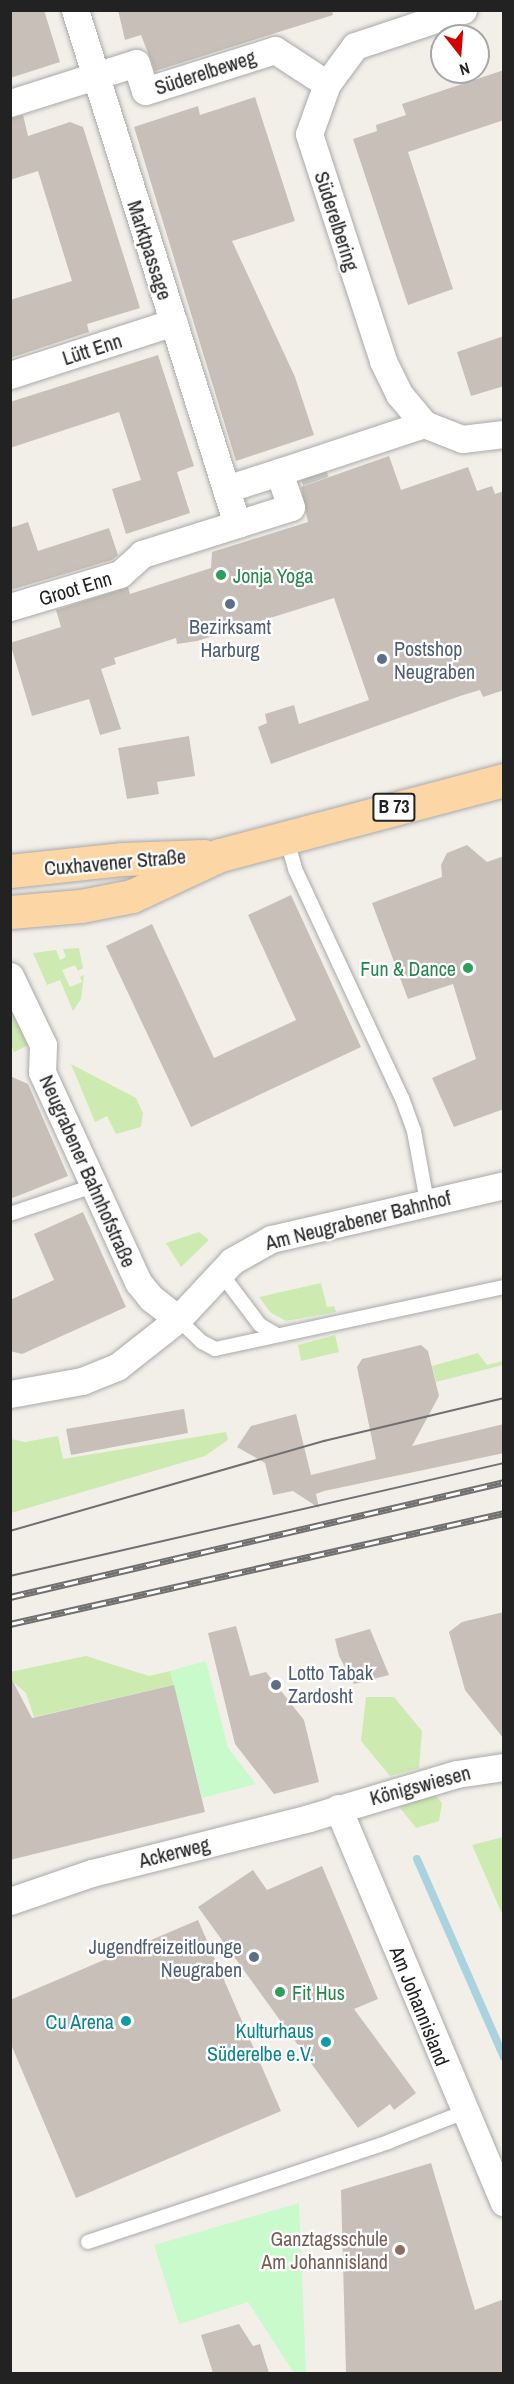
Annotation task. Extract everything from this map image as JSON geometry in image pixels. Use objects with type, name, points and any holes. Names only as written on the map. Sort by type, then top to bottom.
[{"type":"main road","name":"Cuxhavener Straße","points":[[10,912],[81,906],[132,896],[220,855],[504,780]]},
{"type":"main road","name":"Cuxhavener Straße","points":[[10,871],[123,859],[220,855]]},
{"type":"street","name":"Marktpassage","points":[[75,10],[226,489]]},
{"type":"street","name":"Süderelbering","points":[[464,10],[355,46],[327,84],[309,134],[383,361],[399,394],[424,424],[462,439],[504,434]]},
{"type":"street","name":"Süderelbeweg","points":[[105,105],[275,50],[327,84]]},
{"type":"street","name":"Süderelbeweg","points":[[10,103],[136,63],[144,92]]},
{"type":"street","name":"Lütt Enn","points":[[10,375],[174,322]]},
{"type":"street","points":[[237,524],[226,489],[424,424]]},
{"type":"street","name":"Groot Enn","points":[[10,608],[120,574],[142,554],[297,506],[279,472]]},
{"type":"street","name":"Neugrabener Bahnhofstraße","points":[[10,976],[43,1045],[42,1072],[138,1282],[151,1298],[178,1319]]},
{"type":"street","name":"Am Neugrabener Bahnhof","points":[[10,1394],[100,1375],[137,1354],[178,1319],[220,1272],[245,1252],[271,1239],[504,1185]]},
{"type":"street","name":"Königswiesen","points":[[338,1808],[472,1771],[504,1767]]},
{"type":"street","name":"Ackerweg","points":[[10,1901],[92,1873],[338,1808]]},
{"type":"street","name":"Am Johannisland","points":[[338,1808],[504,2203]]},
{"type":"lane","points":[[286,837],[295,869],[402,1098],[414,1131],[427,1202]]},
{"type":"lane","points":[[10,1214],[93,1186]]},
{"type":"lane","points":[[220,1272],[260,1324],[277,1335]]},
{"type":"lane","points":[[178,1319],[202,1342],[215,1348],[504,1287]]},
{"type":"lane","points":[[88,2242],[388,2142],[464,2112]]},
{"type":"green space","points":[[79,948],[83,968],[78,971],[75,965],[62,970],[70,987],[82,982],[80,977],[84,975],[81,999],[73,1011],[60,980],[47,985],[33,953],[56,950],[60,960],[66,957],[63,949]]},
{"type":"green space","points":[[10,996],[33,1043],[14,1052],[11,1045]]},
{"type":"green space","points":[[71,1064],[136,1098],[143,1113],[141,1127],[116,1134],[107,1116],[95,1122]]},
{"type":"green space","points":[[199,1232],[209,1240],[181,1267],[166,1243]]},
{"type":"green space","points":[[321,1283],[327,1307],[334,1306],[336,1312],[286,1321],[271,1313],[259,1297]]},
{"type":"green space","points":[[335,1335],[339,1352],[301,1361],[298,1345]]},
{"type":"green space","points":[[478,1353],[487,1365],[503,1361],[503,1365],[436,1382],[432,1366]]},
{"type":"green space","points":[[226,1432],[228,1440],[205,1456],[11,1513],[11,1439],[25,1442],[58,1436],[63,1459]]},
{"type":"green space","points":[[86,1656],[149,1676],[170,1671],[174,1685],[34,1717],[26,1693],[11,1680],[10,1672]]},
{"type":"green space","points":[[206,1661],[228,1748],[256,1784],[202,1798],[170,1671]]},
{"type":"green space","points":[[366,1697],[394,1697],[422,1731],[419,1768],[390,1776],[361,1741]]},
{"type":"green space","points":[[430,1789],[442,1803],[439,1821],[416,1828],[400,1808],[407,1797]]},
{"type":"green space","points":[[504,1837],[503,1916],[472,1845]]},
{"type":"green space","points":[[299,2203],[306,2374],[294,2373],[248,2302],[179,2324],[154,2245]]},
{"type":"building","points":[[10,10],[44,10],[60,62],[10,78]]},
{"type":"building","points":[[118,10],[332,10],[333,15],[155,71],[141,35],[125,40]]},
{"type":"building","points":[[504,70],[504,120],[408,152],[453,289],[408,305],[353,139],[377,131],[376,125],[406,115],[402,104],[462,84],[490,84],[490,75]]},
{"type":"building","points":[[255,97],[295,221],[232,241],[295,377],[314,435],[236,461],[134,127],[198,106],[200,115]]},
{"type":"building","points":[[23,115],[28,136],[70,122],[83,127],[140,308],[87,324],[89,332],[10,358],[10,300],[72,281],[38,171],[10,180],[10,118]]},
{"type":"building","points":[[504,336],[504,386],[471,396],[457,352]]},
{"type":"building","points":[[158,355],[194,466],[177,472],[190,513],[126,534],[112,489],[141,480],[119,412],[10,448],[10,402]]},
{"type":"building","points":[[389,456],[401,490],[468,467],[477,491],[492,486],[495,494],[504,491],[504,690],[483,697],[480,690],[460,696],[271,764],[258,727],[267,723],[265,714],[294,705],[299,724],[369,700],[334,598],[197,641],[177,644],[176,638],[114,658],[116,664],[101,669],[121,729],[100,735],[89,699],[32,716],[10,643],[61,627],[56,610],[128,587],[130,594],[211,568],[212,552],[308,522],[301,487]]},
{"type":"building","points":[[28,522],[38,551],[109,528],[118,555],[112,560],[10,590],[10,528]]},
{"type":"building","points":[[189,736],[195,776],[157,782],[159,794],[127,799],[118,748]]},
{"type":"building","points":[[467,845],[487,862],[504,856],[504,1109],[454,1127],[432,1078],[476,1059],[453,984],[408,999],[372,903],[442,877],[441,865],[447,853]]},
{"type":"building","points":[[291,895],[361,1047],[191,1127],[106,946],[152,924],[214,1058],[296,1020],[248,915]]},
{"type":"building","points":[[10,1076],[28,1084],[68,1176],[10,1199]]},
{"type":"building","points":[[83,1212],[126,1307],[22,1354],[10,1351],[10,1300],[54,1280],[34,1234]]},
{"type":"building","points":[[421,1345],[428,1351],[439,1396],[412,1446],[504,1424],[504,1453],[324,1491],[316,1494],[319,1508],[293,1491],[273,1495],[265,1463],[237,1447],[251,1426],[296,1414],[311,1475],[376,1459],[357,1367],[362,1359]]},
{"type":"building","points":[[184,1409],[188,1433],[71,1455],[66,1429]]},
{"type":"building","points":[[504,1612],[504,1739],[465,1690],[449,1632],[462,1622]]},
{"type":"building","points":[[236,1626],[250,1676],[266,1672],[304,1720],[319,1782],[274,1794],[235,1744],[208,1633]]},
{"type":"building","points":[[370,1629],[389,1675],[354,1684],[339,1656],[335,1639]]},
{"type":"building","points":[[10,1676],[32,1718],[174,1685],[205,1812],[10,1860]]},
{"type":"building","points":[[322,1866],[378,1999],[354,2009],[416,2093],[394,2110],[390,2104],[358,2128],[198,1907],[253,1870],[267,1890]]},
{"type":"building","name":"Cu Arena","points":[[198,1920],[281,2111],[76,2198],[10,2042],[10,2000]]},
{"type":"building","name":"Ganztagsschule Am Johannisland","points":[[431,2163],[475,2310],[504,2299],[504,2373],[346,2373],[341,2190]]},
{"type":"building","points":[[239,2324],[253,2346],[260,2344],[269,2373],[213,2373],[201,2335]]},
{"type":"waterway","points":[[417,1859],[504,2057]]},
{"type":"tunnel","points":[[309,462],[316,481]]},
{"type":"tram line","points":[[10,1531],[324,1441],[504,1398]]},
{"type":"tram line","points":[[10,1576],[504,1463]]},
{"type":"railway","points":[[10,1597],[504,1482]]},
{"type":"railway","points":[[10,1624],[504,1513]]},
{"type":"place","name":"Jonja Yoga","points":[[221,575]]},
{"type":"place","name":"Bezirksamt Harburg","points":[[230,604]]},
{"type":"place","name":"Postshop Neugraben","points":[[382,659]]},
{"type":"place","name":"Fun & Dance","points":[[468,968]]},
{"type":"place","name":"Lotto Tabak Zardosht","points":[[276,1685]]},
{"type":"place","name":"Jugendfreizeitlounge Neugraben","points":[[254,1957]]},
{"type":"place","name":"Fit Hus","points":[[280,1992]]},
{"type":"place","name":"Cu Arena","points":[[126,2021]]},
{"type":"place","name":"Kulturhaus Süderelbe e.V.","points":[[326,2042]]},
{"type":"place","name":"Ganztagsschule Am Johannisland","points":[[400,2250]]}]
